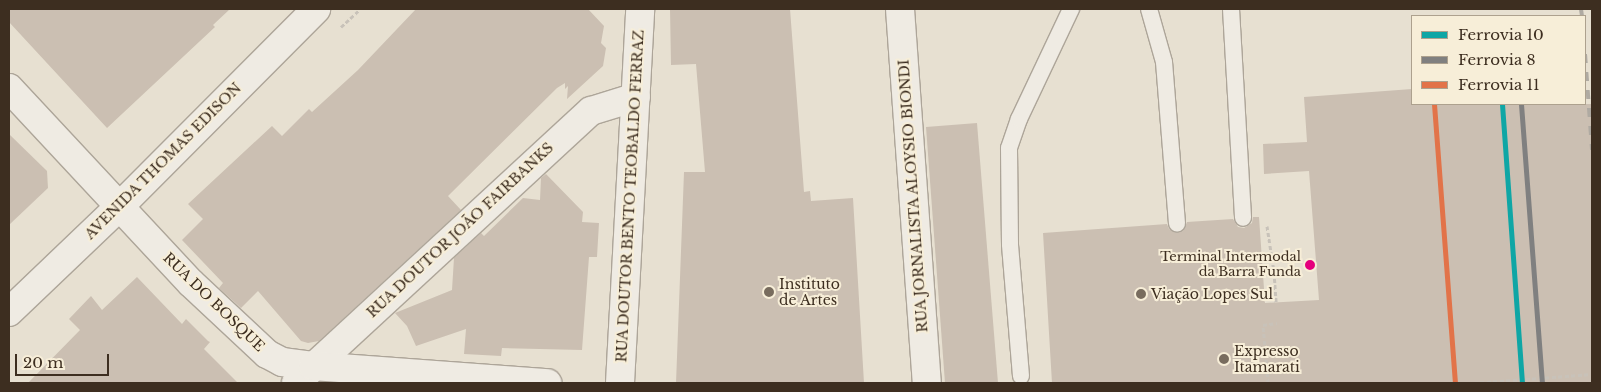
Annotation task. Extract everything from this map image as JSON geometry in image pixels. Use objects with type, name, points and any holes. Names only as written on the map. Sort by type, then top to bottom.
[{"type":"street","name":"AVENIDA THOMAS EDISON","points":[[9,312],[120,206],[316,9]]},
{"type":"street","name":"RUA DOUTOR BENTO TEOBALDO FERRAZ","points":[[620,383],[640,9]]},
{"type":"street","name":"RUA JORNALISTA ALOYSIO BIONDI","points":[[900,9],[927,383]]},
{"type":"street","name":"RUA DO BOSQUE","points":[[9,88],[191,283],[267,354],[305,374],[547,383]]},
{"type":"street","name":"RUA DOUTOR JOÃO FAIRBANKS","points":[[305,374],[590,111],[636,97]]},
{"type":"lane","points":[[1021,376],[1010,244],[1009,148],[1019,119],[1071,9]]},
{"type":"lane","points":[[1149,9],[1164,62],[1177,223]]},
{"type":"lane","points":[[1231,9],[1243,218]]},
{"type":"path","points":[[1268,383],[1263,324],[1277,323]]},
{"type":"path","points":[[1474,383],[1592,374]]},
{"type":"building","points":[[9,9],[230,9],[213,25],[215,27],[107,128],[9,22]]},
{"type":"building","points":[[416,9],[588,9],[604,26],[601,43],[606,48],[603,66],[567,99],[568,86],[565,89],[565,83],[557,88],[448,196],[461,210],[319,341],[308,343],[301,341],[258,291],[241,308],[219,288],[223,283],[182,240],[203,219],[188,204],[272,126],[282,136],[309,109],[312,112],[358,70]]},
{"type":"building","name":"Instituto de Artes","points":[[670,9],[790,9],[804,192],[810,191],[811,201],[853,198],[864,383],[676,383],[684,172],[705,172],[696,64],[671,65]]},
{"type":"building","name":"Terminal Intermodal da Barra Funda","points":[[1411,89],[1411,105],[1592,104],[1592,383],[1052,383],[1043,233],[1167,224],[1169,229],[1177,233],[1183,231],[1187,222],[1233,219],[1238,227],[1244,228],[1252,223],[1253,217],[1259,217],[1265,303],[1319,300],[1309,171],[1264,174],[1263,144],[1307,142],[1304,97]]},
{"type":"building","points":[[977,123],[998,383],[945,383],[926,127]]},
{"type":"building","points":[[9,134],[47,171],[48,188],[9,225]]},
{"type":"building","points":[[546,174],[583,212],[582,222],[599,223],[597,257],[589,257],[582,350],[502,348],[501,356],[464,354],[466,329],[416,346],[407,326],[395,313],[452,290],[454,258],[481,233],[484,236],[523,198],[540,200],[541,178]]},
{"type":"building","points":[[137,277],[182,324],[186,319],[210,342],[204,349],[238,383],[28,383],[80,330],[69,319],[91,296],[102,310]]},
{"type":"railway","points":[[1581,9],[1582,15]]},
{"type":"railway","points":[[1586,68],[1592,150]]},
{"type":"rail line","name":"11","points":[[1434,105],[1455,383]]},
{"type":"rail line","name":"10","points":[[1502,105],[1522,383]]},
{"type":"rail line","name":"8","points":[[1521,105],[1542,383]]},
{"type":"place","name":"Terminal Intermodal da Barra Funda","points":[[1310,265]]},
{"type":"place","name":"Instituto de Artes","points":[[769,292]]},
{"type":"place","name":"Viação Lopes Sul","points":[[1141,294]]},
{"type":"place","name":"Expresso Itamarati","points":[[1224,359]]}]
